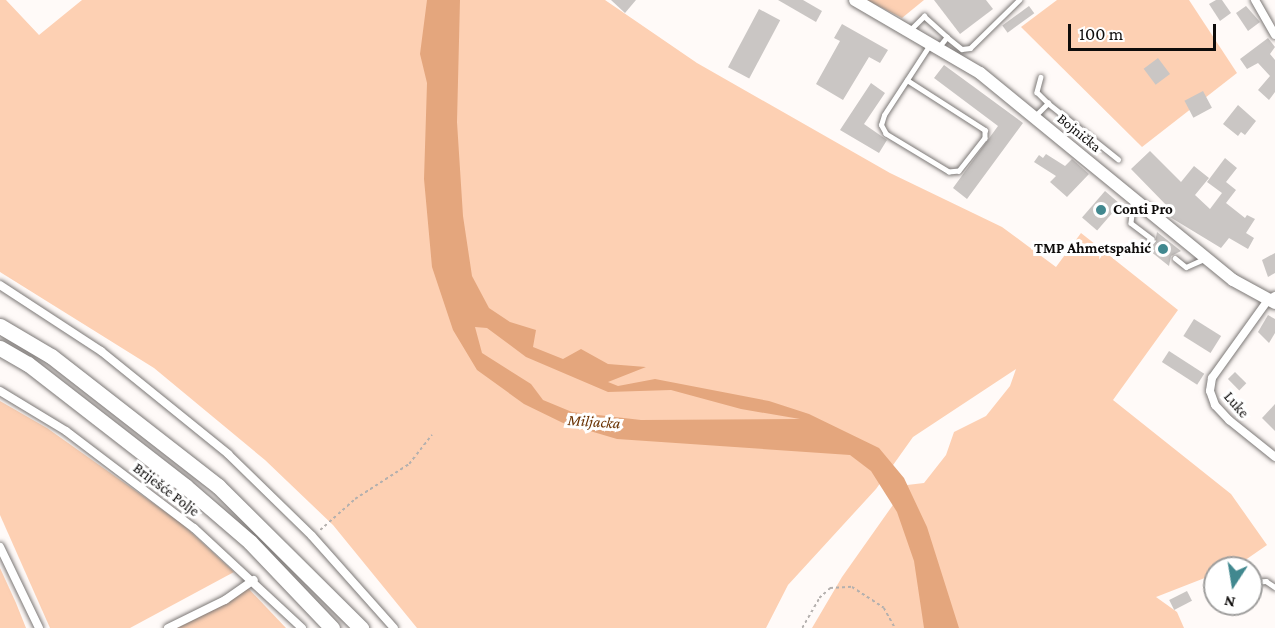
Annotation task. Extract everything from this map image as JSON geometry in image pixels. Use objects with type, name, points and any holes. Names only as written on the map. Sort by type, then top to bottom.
[{"type":"highway","points":[[0,326],[51,356],[218,486],[361,628]]},
{"type":"highway","points":[[0,348],[28,364],[185,486],[250,542],[332,628]]},
{"type":"main road","name":"Bojnička","points":[[855,0],[980,74],[1207,258],[1273,300]]},
{"type":"street","points":[[1255,0],[1275,35]]},
{"type":"street","points":[[0,285],[101,351],[228,454],[312,536],[394,628]]},
{"type":"street","name":"Luke","points":[[1273,300],[1212,378],[1210,391],[1215,405],[1229,420],[1275,457]]},
{"type":"street","name":"Briješće Polje","points":[[0,391],[66,431],[194,528],[254,580],[302,628]]},
{"type":"street","points":[[0,547],[39,628]]},
{"type":"street","points":[[168,628],[225,600],[254,580]]},
{"type":"lane","points":[[909,31],[924,16],[947,37],[967,50],[1019,0]]},
{"type":"lane","points":[[907,80],[985,130],[985,138],[959,171],[949,172],[883,130],[884,115],[907,80],[934,46],[947,37]]},
{"type":"lane","points":[[1041,77],[1038,92],[1048,103],[1118,159]]},
{"type":"lane","points":[[1034,117],[1048,103]]},
{"type":"lane","points":[[1135,199],[1131,223],[1152,239]]},
{"type":"lane","points":[[1175,258],[1186,267],[1207,258]]},
{"type":"path","points":[[312,536],[355,498],[410,464],[432,435]]},
{"type":"path","points":[[802,628],[819,598],[830,588],[852,587],[884,608],[895,628]]},
{"type":"shaded area","points":[[0,0],[6,0],[39,35],[82,0],[605,0],[697,63],[890,173],[1002,227],[1056,267],[1081,233],[1178,310],[1113,400],[1231,494],[1267,545],[1251,556],[1203,556],[1203,579],[1156,597],[1177,612],[1184,628],[812,628],[842,577],[907,485],[924,483],[946,455],[954,432],[986,416],[1010,386],[1016,369],[913,437],[876,489],[788,585],[766,628],[417,628],[333,525],[265,460],[154,368],[0,272]]},
{"type":"shaded area","points":[[867,0],[924,0],[902,18]]},
{"type":"shaded area","points":[[1057,0],[1189,0],[1237,73],[1142,147],[1021,27]]},
{"type":"shaded area","points":[[0,401],[47,428],[181,523],[234,572],[130,628],[50,628],[0,515]]},
{"type":"shaded area","points":[[0,568],[16,603],[26,628],[0,628]]},
{"type":"shaded area","points":[[247,587],[286,628],[174,628]]},
{"type":"water","name":"Miljacka","points":[[427,0],[460,0],[457,122],[463,216],[472,276],[489,308],[510,322],[536,330],[533,347],[563,359],[581,349],[608,364],[646,367],[608,382],[618,386],[655,379],[769,401],[809,414],[879,448],[904,478],[927,527],[959,628],[924,628],[914,561],[897,512],[871,471],[850,455],[617,439],[563,423],[524,404],[477,370],[453,330],[432,267],[424,179],[427,83],[420,54]],"holes":[[[475,327],[487,328],[526,357],[608,392],[671,390],[741,409],[800,419],[641,420],[572,412],[543,400],[531,384],[482,353]]]},
{"type":"building","points":[[611,0],[636,0],[625,13]]},
{"type":"building","points":[[778,0],[803,0],[822,11],[816,22]]},
{"type":"building","points":[[934,0],[986,0],[993,9],[960,34]]},
{"type":"building","points":[[1222,0],[1231,13],[1220,21],[1209,4]]},
{"type":"building","points":[[1029,6],[1034,13],[1008,33],[1002,25]]},
{"type":"building","points":[[1246,6],[1260,22],[1248,31],[1236,13]]},
{"type":"building","points":[[759,9],[780,20],[749,79],[728,67]]},
{"type":"building","points":[[842,24],[888,50],[880,63],[869,57],[843,100],[816,84],[840,41],[834,38]]},
{"type":"building","points":[[1268,38],[1275,47],[1270,54],[1275,60],[1275,92],[1269,100],[1258,90],[1270,76],[1258,63],[1247,69],[1240,59]]},
{"type":"building","points":[[1158,58],[1170,74],[1156,85],[1144,69]]},
{"type":"building","points":[[944,65],[1023,123],[967,199],[953,188],[998,126],[934,78]]},
{"type":"building","points":[[871,83],[885,93],[864,124],[887,140],[879,153],[840,130]]},
{"type":"building","points":[[1203,91],[1212,108],[1193,118],[1184,101]]},
{"type":"building","points":[[1238,105],[1256,121],[1245,135],[1241,132],[1238,136],[1223,124]]},
{"type":"building","points":[[1150,151],[1181,182],[1194,166],[1209,178],[1195,195],[1210,209],[1222,193],[1207,182],[1225,158],[1237,168],[1226,182],[1236,190],[1226,203],[1245,218],[1247,215],[1255,219],[1246,233],[1254,238],[1248,249],[1229,238],[1221,248],[1165,214],[1169,208],[1131,169]]},
{"type":"building","points":[[1046,154],[1065,166],[1072,159],[1089,174],[1067,197],[1050,182],[1056,176],[1034,162],[1039,155],[1043,158]]},
{"type":"building","name":"Conti Pro","points":[[1105,191],[1120,204],[1097,231],[1082,217]]},
{"type":"building","name":"TMP Ahmetspahić","points":[[1157,232],[1181,251],[1171,256],[1169,266],[1145,247],[1155,242]]},
{"type":"building","points":[[1275,253],[1275,273],[1268,277],[1262,260]]},
{"type":"building","points":[[1268,315],[1275,319],[1275,333],[1269,343],[1258,332]]},
{"type":"building","points":[[1194,319],[1221,336],[1211,353],[1183,336]]},
{"type":"building","points":[[1169,351],[1204,374],[1197,385],[1162,362]]},
{"type":"building","points":[[1235,372],[1246,383],[1239,390],[1228,379]]},
{"type":"building","points":[[1275,404],[1275,431],[1262,418]]},
{"type":"building","points":[[1187,591],[1192,601],[1174,610],[1169,600]]},
{"type":"place","name":"Conti Pro","points":[[1101,210]]},
{"type":"place","name":"TMP Ahmetspahić","points":[[1163,249]]}]
